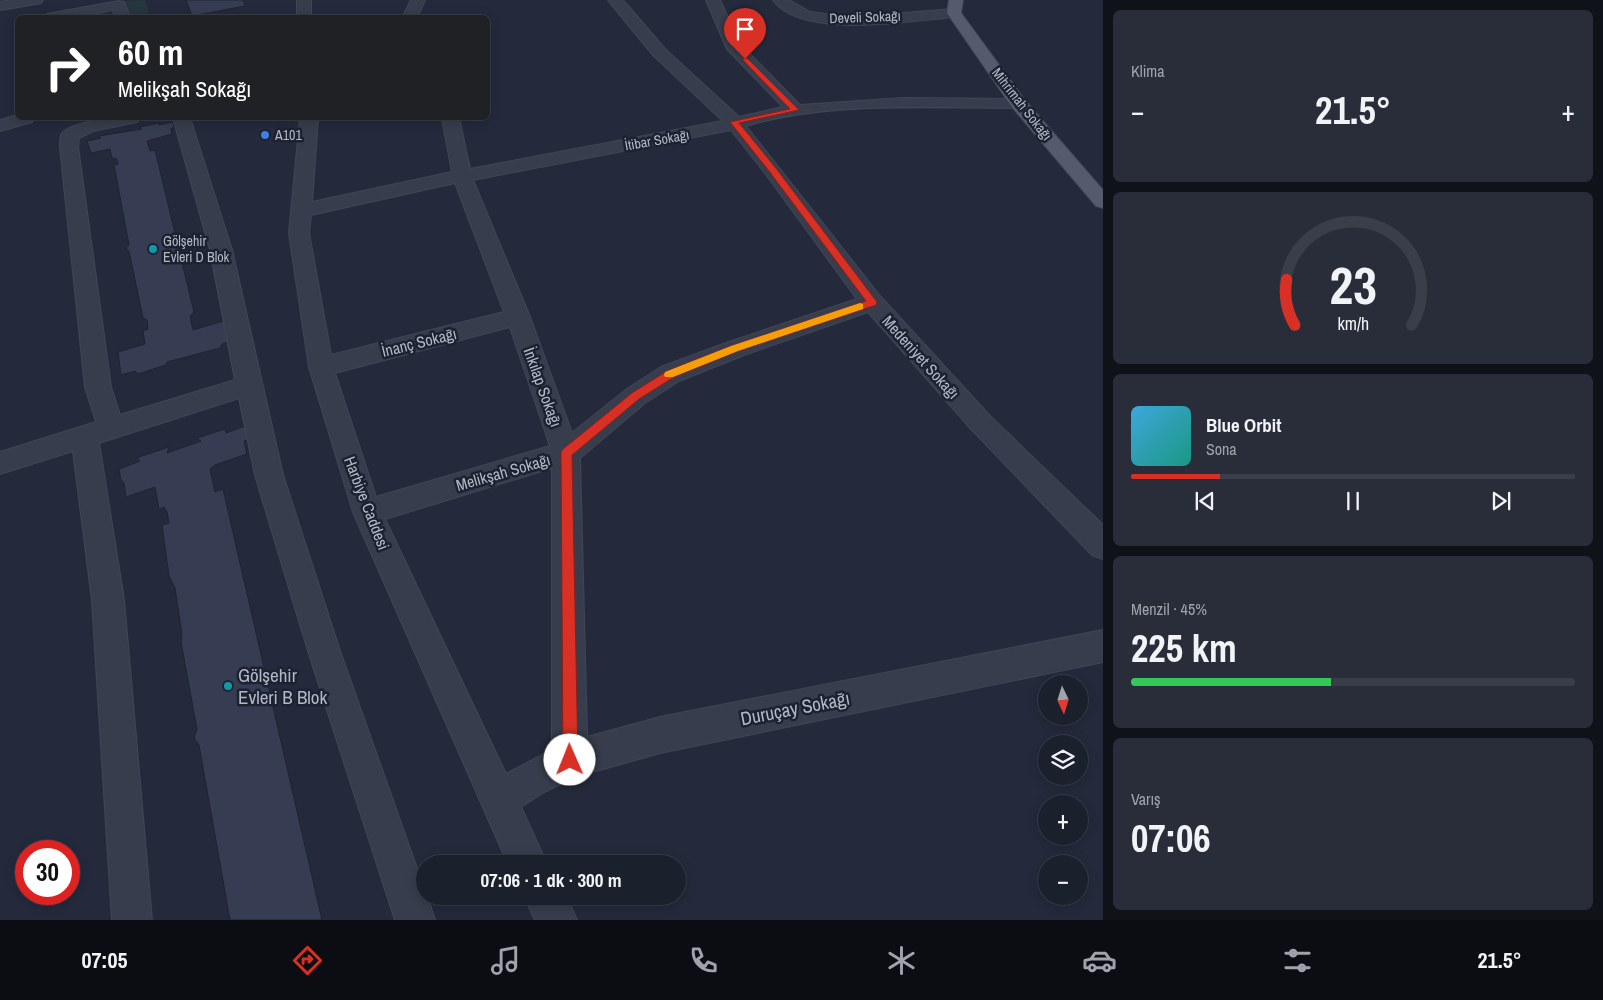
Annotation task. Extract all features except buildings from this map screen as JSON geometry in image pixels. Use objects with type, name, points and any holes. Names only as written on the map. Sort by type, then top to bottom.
[{"type":"main road","name":"Mihrimah Sokağı","points":[[955,6],[1018,103],[1103,202]]},
{"type":"street","points":[[0,6],[36,0]]},
{"type":"street","points":[[304,0],[304,15]]},
{"type":"street","points":[[410,15],[418,0]]},
{"type":"street","name":"Medeniyet Sokağı","points":[[615,0],[659,52],[734,122],[772,169],[872,302],[981,423],[1103,545]]},
{"type":"street","points":[[713,0],[733,46],[795,110]]},
{"type":"street","name":"Develi Sokağı","points":[[780,0],[805,16],[826,19],[856,19],[955,6]]},
{"type":"street","points":[[64,15],[119,5],[122,15]]},
{"type":"street","name":"İtibar Sokağı","points":[[301,211],[462,176],[716,129],[734,122],[795,110],[868,105],[1018,103]]},
{"type":"street","points":[[0,126],[20,120]]},
{"type":"street","points":[[121,120],[88,127],[70,135],[69,147],[98,387],[98,431],[108,600],[132,920]]},
{"type":"street","points":[[183,120],[220,250],[269,475],[415,920]]},
{"type":"street","name":"Harbiye Caddesi","points":[[309,120],[299,233],[320,367],[367,512],[524,855]]},
{"type":"street","name":"İnkılap Sokağı","points":[[450,120],[462,176],[518,317],[566,453],[570,760]]},
{"type":"street","name":"Melikşah Sokağı","points":[[367,512],[566,453],[636,396],[670,374],[735,349],[872,302]]},
{"type":"street","name":"İnanç Sokağı","points":[[320,367],[518,317]]},
{"type":"street","points":[[0,463],[249,385]]},
{"type":"street","name":"Duruçay Sokağı","points":[[498,801],[531,779],[570,760],[660,735],[1103,646]]},
{"type":"street","points":[[549,905],[557,920]]},
{"type":"shaded area","points":[[145,0],[149,13],[129,15],[124,1]]},
{"type":"slow traffic","points":[[669,375],[735,349],[860,306]]},
{"type":"place","name":"A101","points":[[265,135]]},
{"type":"place","name":"Gölşehir Evleri D Blok","points":[[153,249]]},
{"type":"place","name":"Gölşehir Evleri B Blok","points":[[228,686]]},
{"type":"route","points":[[570,760],[566,453],[636,396],[670,374],[735,349],[872,302],[772,169],[734,122],[795,110],[745,59]]}]
